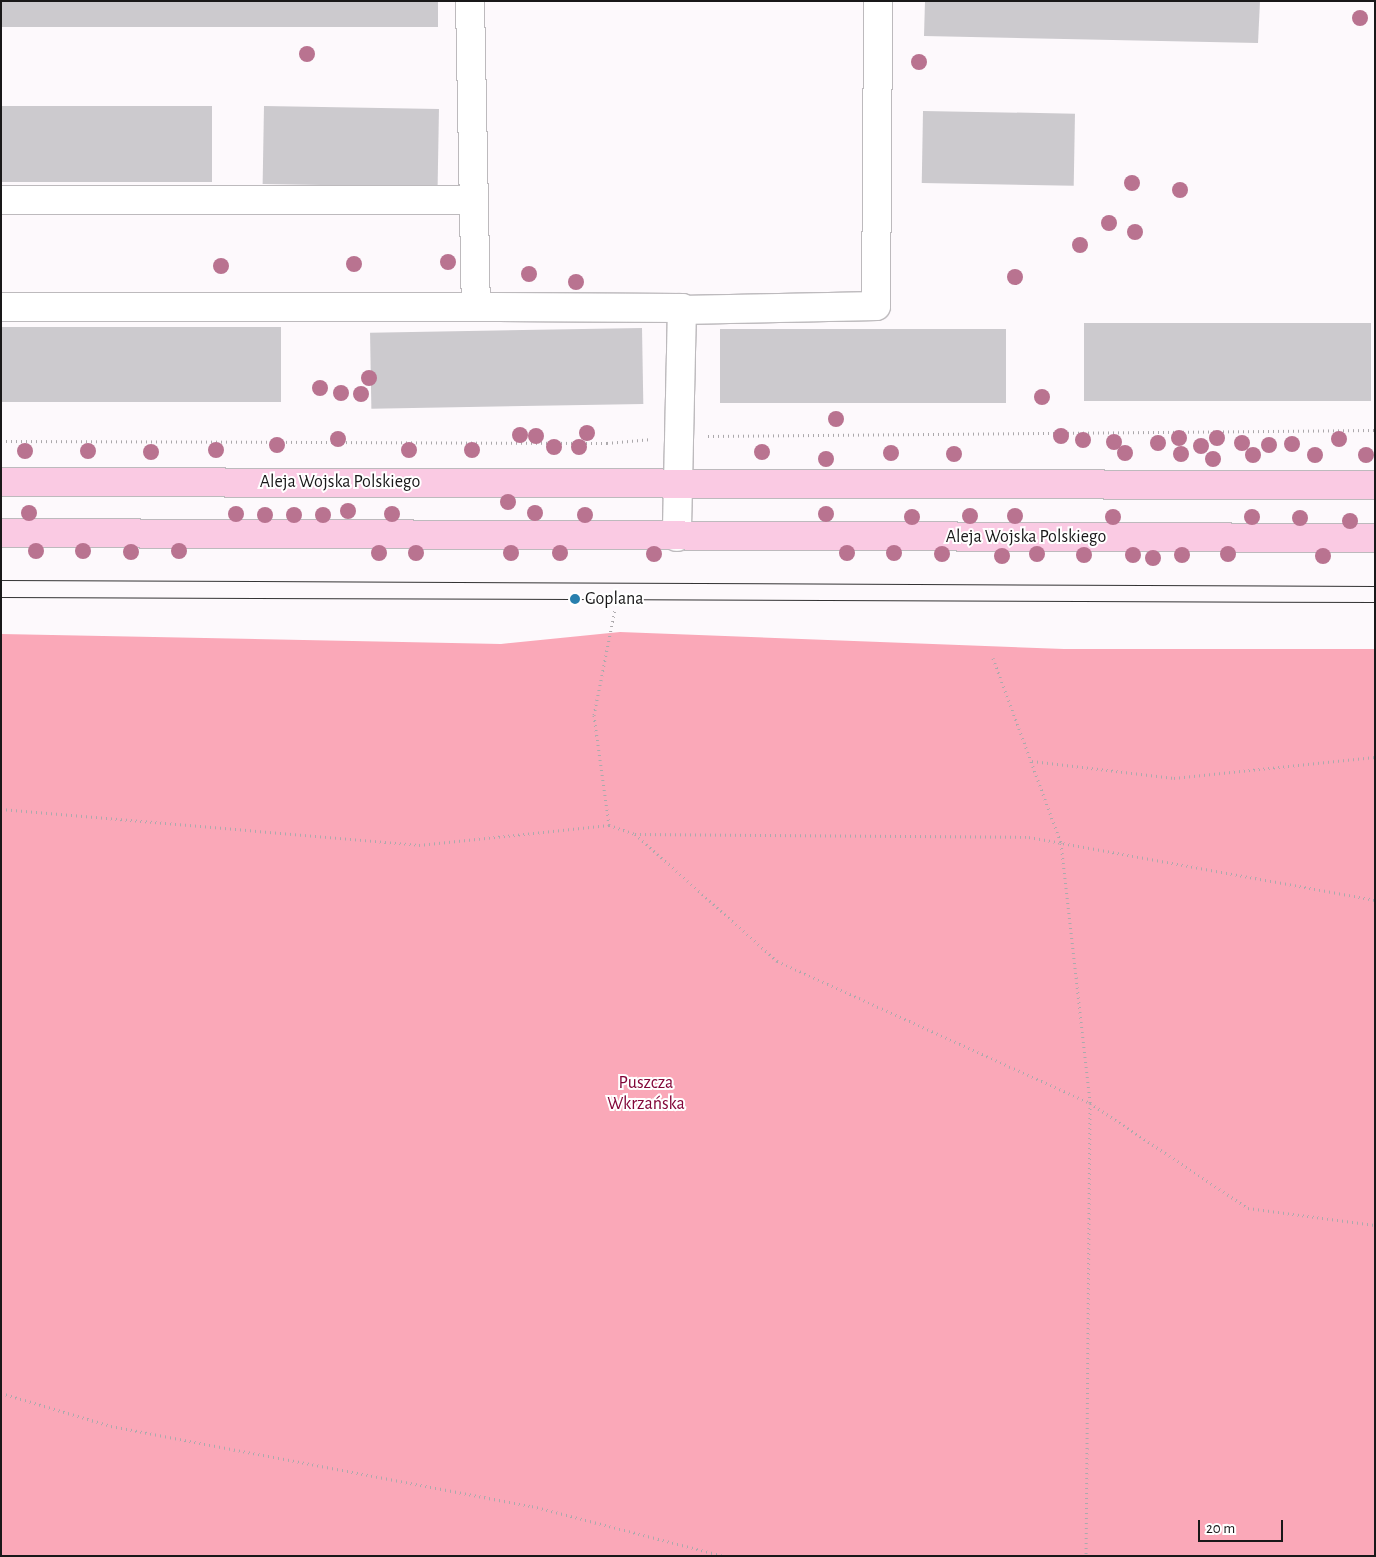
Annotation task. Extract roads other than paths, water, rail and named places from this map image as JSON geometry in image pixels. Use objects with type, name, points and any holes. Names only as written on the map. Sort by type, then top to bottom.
[{"type":"main road","name":"Aleja Wojska Polskiego","points":[[1,482],[1375,485]]},
{"type":"main road","name":"Aleja Wojska Polskiego","points":[[1,533],[677,537],[1375,538]]},
{"type":"street","points":[[470,1],[476,307]]},
{"type":"street","points":[[1,307],[476,307],[682,310],[876,306],[878,1]]},
{"type":"street","points":[[1,200],[474,200]]},
{"type":"street","points":[[677,537],[680,482],[682,310]]},
{"type":"tram line","points":[[1,580],[1375,586]]},
{"type":"tram line","points":[[1,597],[1375,602]]},
{"type":"place","name":"Goplana","points":[[575,599]]},
{"type":"park label","name":"Puszcza Wkrzańska","points":[[646,1094]]}]
